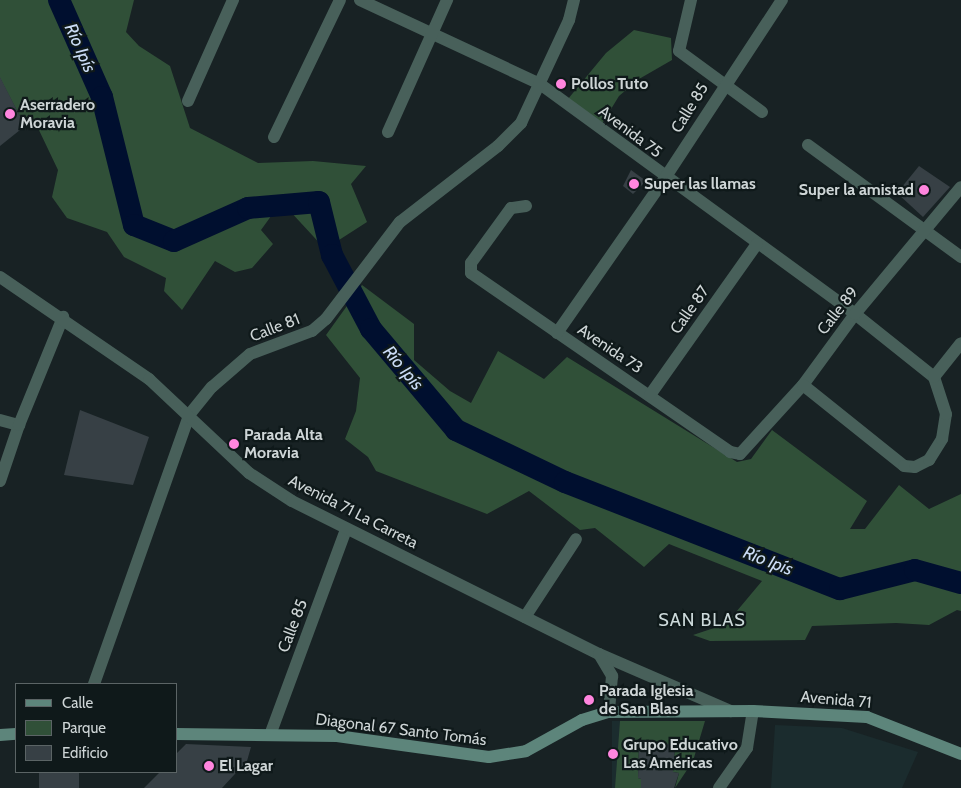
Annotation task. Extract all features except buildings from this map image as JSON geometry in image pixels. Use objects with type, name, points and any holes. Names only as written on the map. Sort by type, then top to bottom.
[{"type":"main road","name":"Diagonal 67 Santo Tomás","points":[[178,734],[337,736],[489,757],[526,751],[582,720],[609,712],[731,711]]},
{"type":"main road","name":"Avenida 71","points":[[731,711],[867,716],[960,751]]},
{"type":"main road","points":[[0,735],[15,734]]},
{"type":"street","points":[[188,101],[233,0]]},
{"type":"street","points":[[274,137],[340,0]]},
{"type":"street","name":"Avenida 75","points":[[360,0],[540,84],[664,178],[855,314],[934,377]]},
{"type":"street","points":[[388,132],[446,0]]},
{"type":"street","name":"Calle 81","points":[[94,683],[189,415],[212,387],[250,354],[312,331],[326,319],[400,222],[498,146],[521,123],[569,20],[574,0]]},
{"type":"street","points":[[691,0],[679,51],[762,112]]},
{"type":"street","name":"Calle 85","points":[[557,333],[664,178],[782,0]]},
{"type":"street","points":[[808,145],[961,257]]},
{"type":"street","name":"Calle 89","points":[[740,454],[803,385],[855,314],[961,187]]},
{"type":"street","name":"Avenida 73","points":[[526,206],[511,208],[470,264],[471,273],[477,279],[650,395],[730,452],[740,454]]},
{"type":"street","name":"Calle 87","points":[[650,395],[757,244]]},
{"type":"street","name":"Avenida 71 La Carreta","points":[[0,277],[63,317],[149,379],[249,473],[292,500],[346,529],[599,654],[731,711]]},
{"type":"street","points":[[0,481],[18,425],[63,317]]},
{"type":"street","points":[[803,385],[904,466],[924,465],[942,439],[946,414],[934,377],[961,343]]},
{"type":"street","points":[[0,420],[18,425]]},
{"type":"street","name":"Calle 85","points":[[270,735],[346,529]]},
{"type":"street","points":[[526,617],[576,539]]},
{"type":"street","points":[[599,654],[612,676],[609,712]]},
{"type":"street","points":[[719,788],[747,748],[753,711]]},
{"type":"shaded area","name":"Grupo Educativo Las Américas","points":[[612,721],[620,721],[620,788],[612,788]]},
{"type":"shaded area","points":[[775,725],[842,728],[918,752],[902,788],[771,788]]},
{"type":"green space","points":[[0,0],[134,0],[126,32],[139,46],[170,66],[190,128],[258,163],[313,161],[366,166],[351,184],[367,222],[325,249],[288,209],[274,212],[261,230],[273,244],[252,268],[235,272],[215,261],[182,310],[164,291],[166,278],[124,257],[107,232],[67,218],[52,197],[58,170],[37,126],[25,126],[0,78]]},
{"type":"green space","points":[[634,30],[671,38],[672,60],[639,79],[619,96],[600,127],[563,105],[606,53]]},
{"type":"green space","points":[[362,285],[414,324],[414,360],[450,391],[471,403],[498,351],[544,379],[567,357],[737,462],[751,459],[772,430],[867,501],[850,529],[865,529],[899,485],[929,509],[961,494],[961,611],[957,610],[929,625],[896,623],[812,626],[805,640],[710,641],[693,635],[726,624],[762,581],[669,544],[644,567],[595,528],[580,530],[529,491],[487,514],[376,471],[368,457],[345,439],[356,411],[360,378],[326,335]]},
{"type":"green space","points":[[620,721],[705,721],[693,761],[675,788],[679,773],[673,772],[675,746],[650,741],[650,745],[639,744],[638,778],[641,779],[641,788],[615,788]]},
{"type":"waterway","name":"Río Ipís","points":[[59,0],[102,97],[134,225],[174,241],[248,208],[319,202],[332,255],[371,329],[456,430],[565,482],[840,589],[915,570],[961,583]]},
{"type":"place","name":"Pollos Tuto","points":[[561,84]]},
{"type":"place","name":"Aserradero Moravia","points":[[10,114]]},
{"type":"place","name":"Super las llamas","points":[[634,184]]},
{"type":"place","name":"Super la amistad","points":[[924,190]]},
{"type":"place","name":"Parada Alta Moravia","points":[[234,444]]},
{"type":"place","name":"Parada Iglesia de San Blas","points":[[589,700]]},
{"type":"place","name":"Grupo Educativo Las Américas","points":[[613,754]]},
{"type":"place","name":"El Lagar","points":[[209,766]]},
{"type":"district","name":"SAN BLAS","points":[[702,620]]}]
